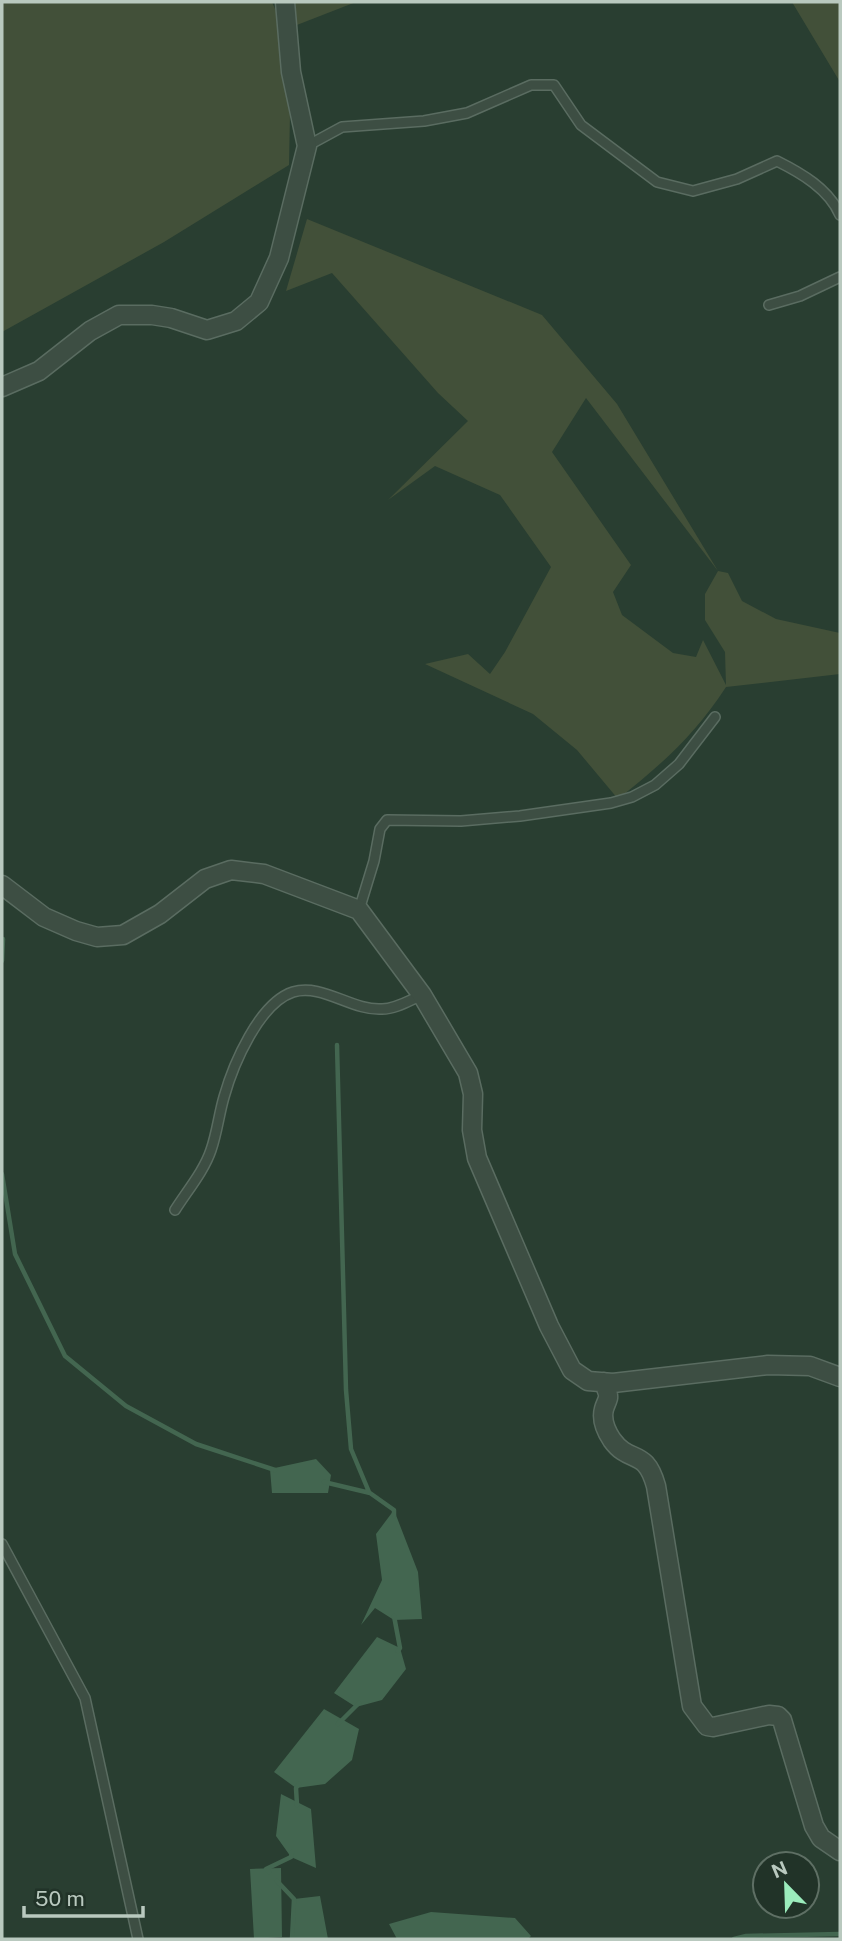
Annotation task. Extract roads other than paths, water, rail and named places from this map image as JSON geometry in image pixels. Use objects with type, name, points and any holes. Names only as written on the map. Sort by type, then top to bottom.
[{"type":"street","points":[[2,387],[39,371],[90,331],[119,315],[171,318],[207,330],[236,321],[260,302],[279,258],[307,146],[291,72],[285,2]]},
{"type":"street","points":[[2,885],[44,917],[76,931],[97,936],[123,935],[160,914],[205,878],[231,870],[264,874],[359,910],[422,995],[468,1073],[473,1094],[472,1130],[477,1158],[549,1326],[572,1370],[588,1381],[613,1383],[768,1365],[810,1366],[840,1377]]},
{"type":"street","points":[[604,1382],[608,1400],[603,1416],[612,1440],[623,1451],[646,1462],[652,1471],[692,1706],[707,1726],[713,1727],[769,1715],[778,1716],[782,1720],[814,1826],[821,1838],[840,1850]]},
{"type":"lane","points":[[307,146],[342,127],[424,121],[467,113],[531,85],[554,85],[581,125],[657,182],[693,191],[737,179],[777,162],[804,174],[836,205],[840,215]]},
{"type":"lane","points":[[769,305],[800,296],[840,277]]},
{"type":"lane","points":[[359,910],[374,861],[380,829],[387,820],[461,821],[520,816],[611,803],[632,797],[655,785],[679,764],[715,717]]},
{"type":"lane","points":[[176,1210],[212,1149],[224,1098],[241,1054],[265,1013],[273,1006],[294,992],[310,990],[379,1010],[422,995]]},
{"type":"lane","points":[[2,1544],[85,1698],[138,1939]]},
{"type":"waterway","points":[[2,961],[3,939]]},
{"type":"waterway","points":[[337,1045],[346,1390],[351,1449],[369,1492]]},
{"type":"waterway","points":[[2,1174],[15,1254],[65,1356],[126,1406],[196,1444],[275,1470]]},
{"type":"waterway","points":[[324,1482],[370,1493],[394,1510],[394,1516]]},
{"type":"waterway","points":[[394,1616],[400,1648],[398,1651]]},
{"type":"waterway","points":[[338,1724],[359,1703]]},
{"type":"waterway","points":[[297,1805],[296,1788],[299,1784]]},
{"type":"waterway","points":[[269,1872],[266,1869],[291,1857],[292,1852]]},
{"type":"waterway","points":[[277,1881],[294,1899],[292,1939]]},
{"type":"waterway","points":[[734,1939],[746,1936],[840,1934]]}]
